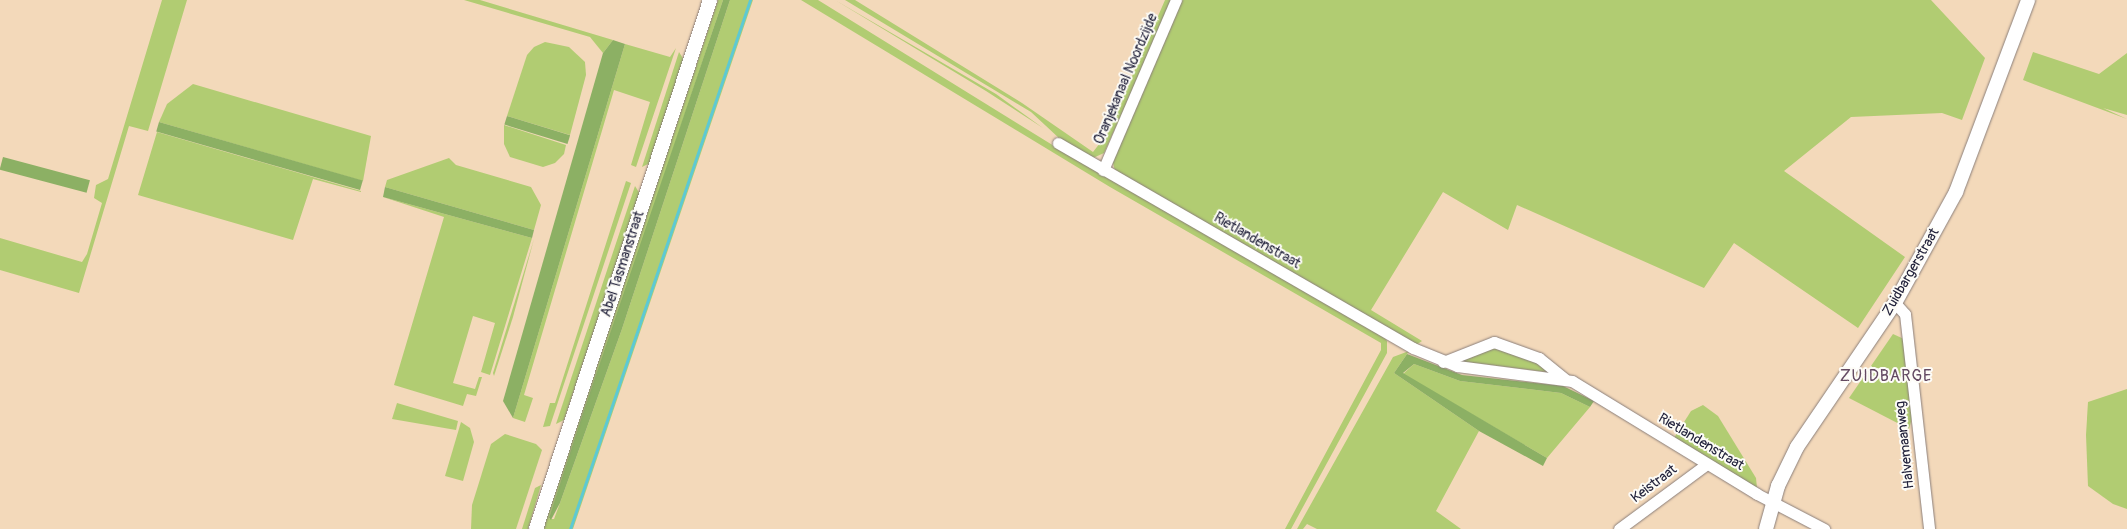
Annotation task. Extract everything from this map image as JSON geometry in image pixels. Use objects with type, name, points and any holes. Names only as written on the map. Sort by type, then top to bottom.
[{"type":"street","name":"Abel Tasmanstraat","points":[[536,529],[710,0]]},
{"type":"street","name":"Oranjekanaal Noordzijde","points":[[1103,170],[1176,0]]},
{"type":"street","name":"Zuidbargerstraat","points":[[1766,529],[1772,502],[1797,447],[1895,303],[1956,192],[2028,0]]},
{"type":"street","name":"Rietlandenstraat","points":[[1058,144],[1443,362],[1479,370],[1565,379]]},
{"type":"street","name":"Halvemaanweg","points":[[1895,303],[1905,314],[1929,529]]},
{"type":"street","name":"Rietlandenstraat","points":[[1443,362],[1494,342],[1539,358],[1565,379],[1772,502],[1824,529]]},
{"type":"street","name":"Keistraat","points":[[1619,529],[1707,464]]},
{"type":"green space","points":[[162,0],[187,0],[148,131],[129,126],[79,293],[0,270],[0,238],[82,262],[87,254],[102,203],[94,198],[96,185],[108,179]]},
{"type":"green space","points":[[464,0],[480,0],[613,40],[603,53],[590,37]]},
{"type":"green space","points":[[718,0],[723,0],[549,519],[554,519],[622,329],[730,0],[753,0],[573,529],[542,529]]},
{"type":"green space","points":[[723,0],[730,0],[622,329],[560,503],[551,520],[549,518],[581,419]]},
{"type":"green space","points":[[801,0],[818,0],[1067,154],[1382,334],[1387,341],[1387,353],[1291,529],[1285,529],[1381,350],[1381,343],[1110,187]]},
{"type":"green space","points":[[835,0],[996,94],[1043,128],[986,91]]},
{"type":"green space","points":[[845,0],[855,0],[1022,103],[1093,152],[1107,134],[1165,0],[1173,0],[1104,153],[1093,158],[1060,139],[1031,112]]},
{"type":"green space","points":[[1178,0],[1931,0],[1985,58],[1962,120],[1942,113],[1851,117],[1784,171],[1905,257],[1858,328],[1734,243],[1704,288],[1517,205],[1508,230],[1443,192],[1371,310],[1422,341],[1416,345],[1115,171],[1112,159]]},
{"type":"green space","points":[[613,40],[625,44],[513,418],[503,401],[603,53]]},
{"type":"green space","points":[[545,42],[569,47],[585,62],[586,75],[570,135],[507,116],[527,55],[534,47]]},
{"type":"green space","points":[[625,44],[670,57],[676,48],[636,167],[631,165],[650,102],[614,90],[524,395],[533,398],[525,422],[513,418]]},
{"type":"green space","points":[[679,52],[684,60],[650,163],[642,167]]},
{"type":"green space","points":[[2033,52],[2099,74],[2127,53],[2127,115],[2103,108],[2127,119],[2023,80]]},
{"type":"green space","points":[[193,84],[371,136],[363,181],[159,122],[167,104]]},
{"type":"green space","points":[[507,116],[570,135],[567,144],[504,125]]},
{"type":"green space","points":[[159,122],[363,180],[360,190],[156,132]]},
{"type":"green space","points":[[504,125],[566,145],[564,154],[555,163],[543,167],[510,157],[504,144]]},
{"type":"green space","points":[[157,132],[361,192],[313,179],[293,240],[138,195]]},
{"type":"green space","points":[[3,157],[90,180],[87,193],[0,170]]},
{"type":"green space","points":[[449,158],[456,165],[531,187],[541,205],[534,230],[385,187],[387,180]]},
{"type":"green space","points":[[626,181],[631,183],[550,426],[543,427],[550,403],[555,403]]},
{"type":"green space","points":[[635,186],[640,194],[564,420],[556,424]]},
{"type":"green space","points":[[385,187],[534,230],[532,238],[383,197]]},
{"type":"green space","points":[[383,197],[532,238],[490,375],[481,372],[495,323],[473,316],[453,383],[475,389],[479,377],[482,377],[476,396],[467,394],[463,406],[394,385],[444,217]]},
{"type":"green space","points":[[534,239],[513,317],[494,376],[493,373]]},
{"type":"green space","points":[[1893,334],[1904,339],[1914,411],[1909,429],[1849,398]]},
{"type":"green space","points":[[1483,346],[1509,348],[1555,373],[1451,360]]},
{"type":"green space","points":[[1409,351],[1394,373],[1479,431],[1436,511],[1461,529],[1317,529],[1307,524],[1303,529],[1297,529],[1393,357]]},
{"type":"green space","points":[[1407,354],[1462,375],[1563,386],[1594,401],[1590,407],[1561,393],[1460,381],[1414,364],[1403,373],[1547,458],[1543,466],[1479,431],[1394,373]]},
{"type":"green space","points":[[1414,364],[1460,381],[1561,393],[1590,407],[1547,458],[1403,374]]},
{"type":"green space","points":[[2127,389],[2127,509],[2113,504],[2088,486],[2086,435],[2088,402]]},
{"type":"green space","points":[[397,403],[458,421],[456,430],[392,419]]},
{"type":"green space","points":[[1703,405],[1718,416],[1756,478],[1757,488],[1674,438],[1691,411]]},
{"type":"green space","points":[[461,422],[470,428],[474,442],[463,481],[445,476]]},
{"type":"green space","points":[[505,434],[536,444],[542,450],[516,529],[471,529],[472,505],[491,444]]},
{"type":"green space","points":[[541,485],[528,529],[522,529],[535,488]]},
{"type":"waterway","points":[[570,529],[750,0]]},
{"type":"district","name":"ZUIDBARGE","points":[[1886,376]]}]
